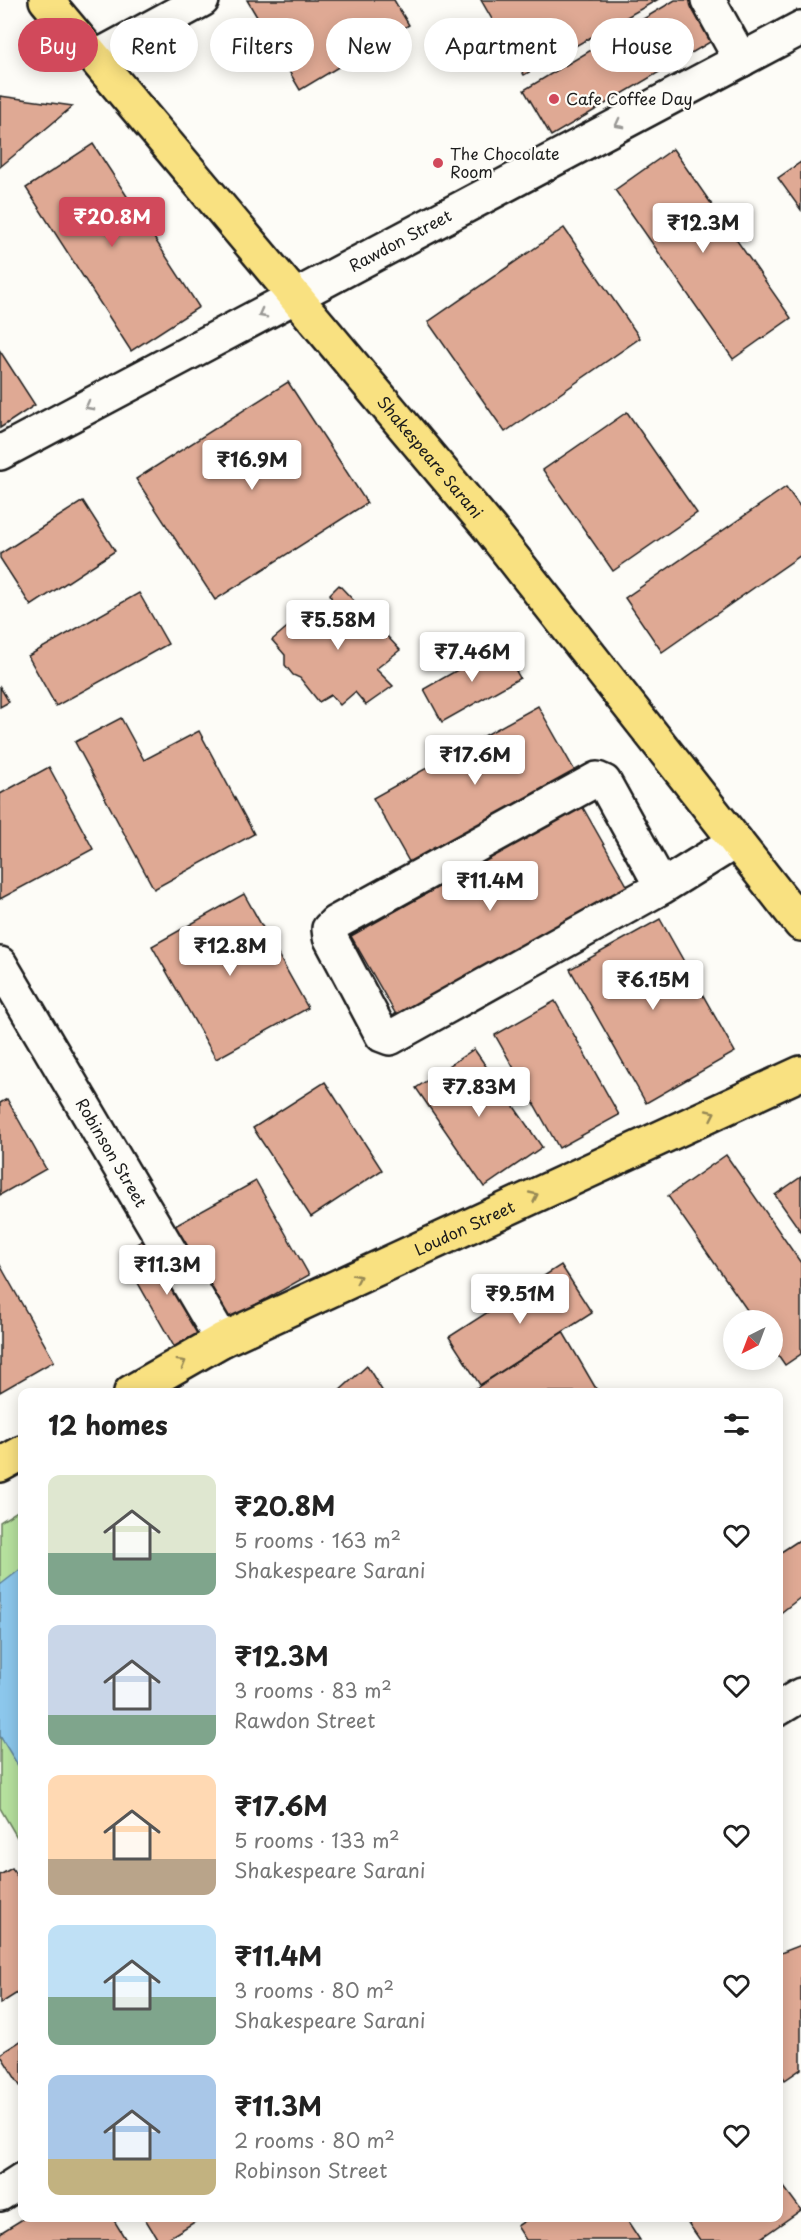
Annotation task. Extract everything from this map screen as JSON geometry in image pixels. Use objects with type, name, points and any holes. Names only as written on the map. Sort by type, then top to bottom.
[{"type":"main road","name":"Shakespeare Sarani","points":[[46,0],[61,18]]},
{"type":"main road","name":"Shakespeare Sarani","points":[[98,62],[491,530],[801,924]]},
{"type":"main road","name":"Loudon Street","points":[[138,1388],[222,1340],[801,1073]]},
{"type":"main road","points":[[0,1465],[18,1455]]},
{"type":"street","points":[[98,56],[159,10],[202,0]]},
{"type":"street","points":[[708,0],[741,60]]},
{"type":"street","name":"Rawdon Street","points":[[0,453],[801,28]]},
{"type":"street","points":[[662,887],[604,782],[597,780],[335,923],[329,929],[330,937],[382,1035],[390,1038],[662,887],[736,841]]},
{"type":"street","name":"Robinson Street","points":[[0,964],[222,1340]]},
{"type":"street","points":[[783,1706],[801,1695]]},
{"type":"street","points":[[0,2194],[18,2183]]},
{"type":"green space","points":[[18,1511],[18,1839],[0,1808],[0,1522]]},
{"type":"water","points":[[18,1571],[18,1765],[0,1736],[0,1585]]},
{"type":"building","points":[[247,0],[394,0],[405,18],[326,18],[326,72],[330,72],[300,90],[289,72],[314,72],[314,18],[258,18]]},
{"type":"building","points":[[481,0],[657,0],[625,18],[590,18],[590,38],[578,45],[578,18],[491,18]]},
{"type":"building","points":[[675,0],[701,0],[722,35],[694,52],[694,18],[645,18]]},
{"type":"building","points":[[590,51],[590,72],[659,72],[551,136],[524,90],[554,72],[578,72],[578,58]]},
{"type":"building","points":[[0,96],[73,106],[0,167]]},
{"type":"building","points":[[93,144],[199,307],[131,351],[26,188]]},
{"type":"building","points":[[673,149],[791,318],[733,359],[615,190]]},
{"type":"building","points":[[801,162],[801,210],[778,178]]},
{"type":"building","points":[[564,228],[640,338],[505,432],[428,322]]},
{"type":"building","points":[[0,351],[35,405],[0,428]]},
{"type":"building","points":[[288,382],[367,503],[215,600],[136,479]]},
{"type":"building","points":[[627,412],[697,513],[613,571],[543,470]]},
{"type":"building","points":[[786,487],[801,508],[801,555],[662,652],[625,598]]},
{"type":"building","points":[[83,501],[115,551],[31,606],[0,558],[0,554]]},
{"type":"building","points":[[339,585],[400,650],[376,669],[393,686],[366,705],[355,692],[340,705],[331,695],[319,702],[300,678],[293,675],[285,665],[285,655],[272,640],[311,607],[318,617],[333,604],[330,594]]},
{"type":"building","points":[[139,593],[168,644],[56,706],[28,656]]},
{"type":"building","points":[[501,645],[520,678],[442,722],[424,689]]},
{"type":"building","points":[[0,687],[9,702],[0,707]]},
{"type":"building","points":[[538,706],[576,773],[411,865],[373,798]]},
{"type":"building","points":[[121,718],[144,760],[199,731],[254,834],[154,889],[75,742]]},
{"type":"building","points":[[49,767],[93,849],[0,899],[0,794]]},
{"type":"building","points":[[582,806],[629,889],[398,1018],[351,936]]},
{"type":"building","points":[[244,894],[308,1008],[216,1059],[152,946]]},
{"type":"building","points":[[660,919],[735,1052],[646,1103],[570,969]]},
{"type":"building","points":[[555,1001],[619,1115],[559,1148],[495,1035]]},
{"type":"building","points":[[474,1049],[542,1147],[484,1187],[416,1088]]},
{"type":"building","points":[[325,1082],[382,1170],[311,1217],[253,1128]]},
{"type":"building","points":[[7,1099],[46,1169],[0,1195],[0,1103]]},
{"type":"building","points":[[726,1155],[801,1263],[801,1354],[785,1365],[783,1362],[783,1310],[747,1310],[668,1196]]},
{"type":"building","points":[[801,1177],[801,1232],[775,1195]]},
{"type":"building","points":[[256,1181],[309,1275],[218,1326],[164,1232]]},
{"type":"building","points":[[154,1234],[213,1339],[180,1357],[121,1253]]},
{"type":"building","points":[[0,1265],[54,1361],[0,1392]]},
{"type":"building","points":[[561,1265],[592,1313],[480,1385],[449,1337]]},
{"type":"building","points":[[563,1332],[596,1388],[476,1388]]},
{"type":"building","points":[[367,1366],[381,1388],[342,1388]]},
{"type":"building","points":[[801,1539],[801,1597],[783,1611],[783,1551]]},
{"type":"building","points":[[12,1868],[18,1878],[18,1993],[0,2004],[0,1875]]},
{"type":"building","points":[[801,1945],[801,2069],[785,2080],[783,2077],[783,1952]]},
{"type":"building","points":[[18,2043],[18,2083],[0,2054]]},
{"type":"building","points":[[783,2186],[801,2210],[758,2240],[700,2240],[687,2222],[783,2222]]},
{"type":"building","points":[[18,2222],[115,2222],[126,2240],[0,2240],[0,2233]]},
{"type":"building","points":[[147,2222],[195,2222],[165,2240],[158,2240]]},
{"type":"building","points":[[523,2222],[628,2222],[640,2240],[526,2240],[517,2226]]},
{"type":"place","name":"Cafe Coffee Day","points":[[554,99]]},
{"type":"place","name":"The Chocolate Room","points":[[438,163]]}]
